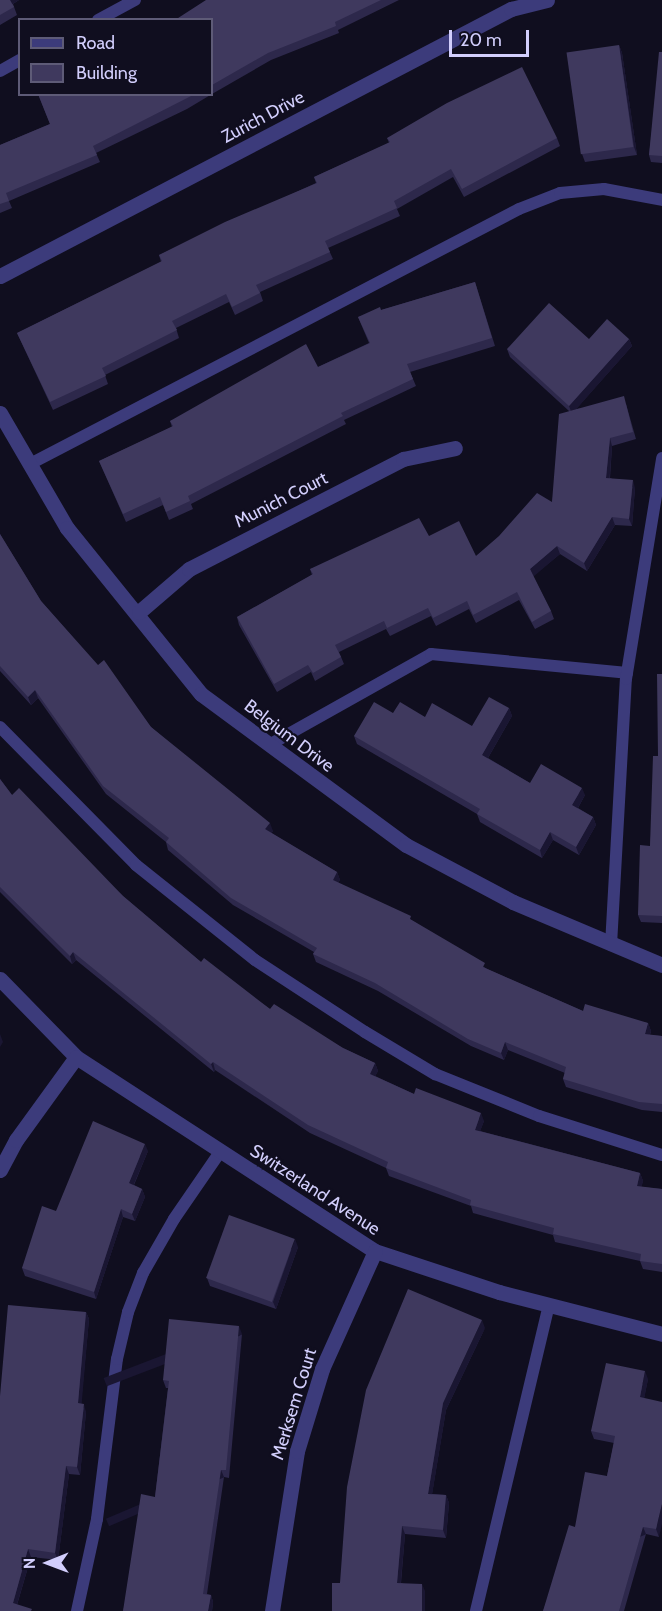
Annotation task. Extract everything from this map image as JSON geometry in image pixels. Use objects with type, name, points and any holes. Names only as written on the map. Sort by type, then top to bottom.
[{"type":"street","name":"Zurich Drive","points":[[0,276],[511,9],[547,0]]},
{"type":"street","name":"Belgium Drive","points":[[0,413],[67,528],[139,612],[201,694],[406,845],[513,902],[610,945],[662,965]]},
{"type":"street","name":"Munich Court","points":[[139,612],[189,568],[403,459],[455,448]]},
{"type":"street","name":"Switzerland Avenue","points":[[0,979],[76,1058],[375,1251],[549,1305],[662,1334]]},
{"type":"street","points":[[0,1170],[16,1140],[76,1058]]},
{"type":"street","name":"Merksem Court","points":[[272,1611],[297,1451],[322,1369],[375,1251]]},
{"type":"lane","points":[[102,18],[135,0]]},
{"type":"lane","points":[[0,71],[18,61]]},
{"type":"lane","points":[[30,464],[519,209],[560,193],[604,189],[662,200]]},
{"type":"lane","points":[[610,945],[627,673],[662,458]]},
{"type":"lane","points":[[269,745],[431,654],[627,673]]},
{"type":"lane","points":[[0,727],[136,865],[255,960],[365,1032],[435,1074],[539,1116],[662,1155]]},
{"type":"lane","points":[[77,1611],[97,1519],[117,1359],[128,1312],[143,1273],[174,1219],[220,1152]]},
{"type":"lane","points":[[476,1611],[549,1305]]},
{"type":"building","points":[[0,0],[10,0],[14,7],[0,15]]},
{"type":"building","points":[[206,0],[381,0],[335,22],[336,26],[268,53],[213,84],[213,18],[178,18]]},
{"type":"building","points":[[619,45],[633,147],[581,154],[567,52]]},
{"type":"building","points":[[659,52],[662,52],[662,156],[649,155]]},
{"type":"building","points":[[522,67],[557,138],[462,189],[451,169],[394,201],[397,208],[325,241],[330,252],[256,285],[260,293],[232,307],[226,294],[172,321],[177,330],[102,368],[106,376],[50,402],[17,333],[162,261],[159,255],[225,222],[317,183],[314,177],[390,142],[387,138],[447,103]]},
{"type":"building","points":[[39,96],[191,96],[93,146],[97,155],[6,193],[9,201],[0,204],[0,145],[50,124]]},
{"type":"building","points":[[475,282],[492,338],[407,364],[413,379],[341,413],[343,416],[188,496],[190,501],[166,512],[160,497],[123,514],[99,461],[173,426],[170,421],[306,344],[318,367],[370,343],[358,317],[380,307],[381,310]]},
{"type":"building","points":[[549,303],[589,339],[607,319],[629,339],[569,406],[507,349]]},
{"type":"building","points":[[624,396],[633,432],[610,438],[606,478],[633,480],[629,519],[612,517],[584,563],[557,546],[530,569],[551,611],[532,622],[517,592],[473,615],[467,601],[433,618],[428,608],[387,628],[384,621],[335,645],[341,657],[313,673],[308,665],[274,684],[237,617],[313,574],[310,569],[419,518],[429,536],[459,521],[476,556],[499,536],[537,493],[552,502],[559,414]]},
{"type":"building","points":[[0,534],[41,601],[98,665],[104,660],[151,727],[270,823],[265,829],[337,872],[333,880],[411,916],[410,919],[485,963],[483,967],[583,1011],[585,1004],[648,1023],[645,1034],[662,1036],[662,1104],[639,1102],[563,1079],[566,1067],[505,1042],[501,1053],[468,1039],[375,983],[313,954],[317,948],[231,898],[166,842],[169,838],[103,786],[35,690],[28,697],[0,666]]},
{"type":"building","points":[[657,674],[662,674],[662,916],[638,915],[640,845],[650,846],[653,756],[658,756]]},
{"type":"building","points":[[489,697],[509,708],[482,755],[530,783],[541,764],[582,788],[572,805],[593,817],[576,847],[550,832],[540,850],[477,814],[480,809],[354,736],[374,702],[393,713],[400,702],[425,717],[432,703],[472,726]]},
{"type":"building","points":[[0,779],[12,795],[19,788],[123,896],[201,962],[204,958],[270,1009],[274,1004],[343,1048],[375,1063],[370,1074],[414,1094],[416,1088],[481,1113],[475,1130],[640,1173],[637,1186],[662,1189],[662,1264],[640,1261],[641,1254],[553,1234],[554,1228],[470,1205],[471,1200],[386,1168],[388,1162],[308,1125],[213,1062],[211,1064],[73,952],[70,956],[0,887]]},
{"type":"building","points":[[93,1121],[145,1144],[129,1183],[142,1189],[132,1214],[121,1209],[94,1292],[22,1268],[42,1206],[56,1211]]},
{"type":"building","points":[[229,1215],[295,1239],[272,1302],[206,1278]]},
{"type":"building","points":[[408,1289],[482,1320],[443,1403],[428,1494],[446,1495],[443,1530],[402,1526],[397,1583],[422,1584],[422,1611],[332,1611],[332,1583],[340,1583],[347,1487],[366,1390]]},
{"type":"building","points":[[8,1305],[86,1312],[78,1403],[84,1404],[77,1467],[66,1466],[55,1553],[28,1549],[13,1603],[32,1609],[31,1611],[0,1611],[0,1396]]},
{"type":"building","points":[[169,1319],[239,1326],[226,1470],[221,1470],[203,1594],[211,1595],[208,1611],[123,1611],[141,1494],[155,1497],[169,1381],[163,1380]]},
{"type":"building","points":[[606,1363],[645,1371],[640,1397],[662,1402],[662,1504],[656,1529],[643,1527],[619,1611],[543,1611],[569,1525],[575,1527],[585,1472],[607,1476],[615,1436],[591,1431]]}]
